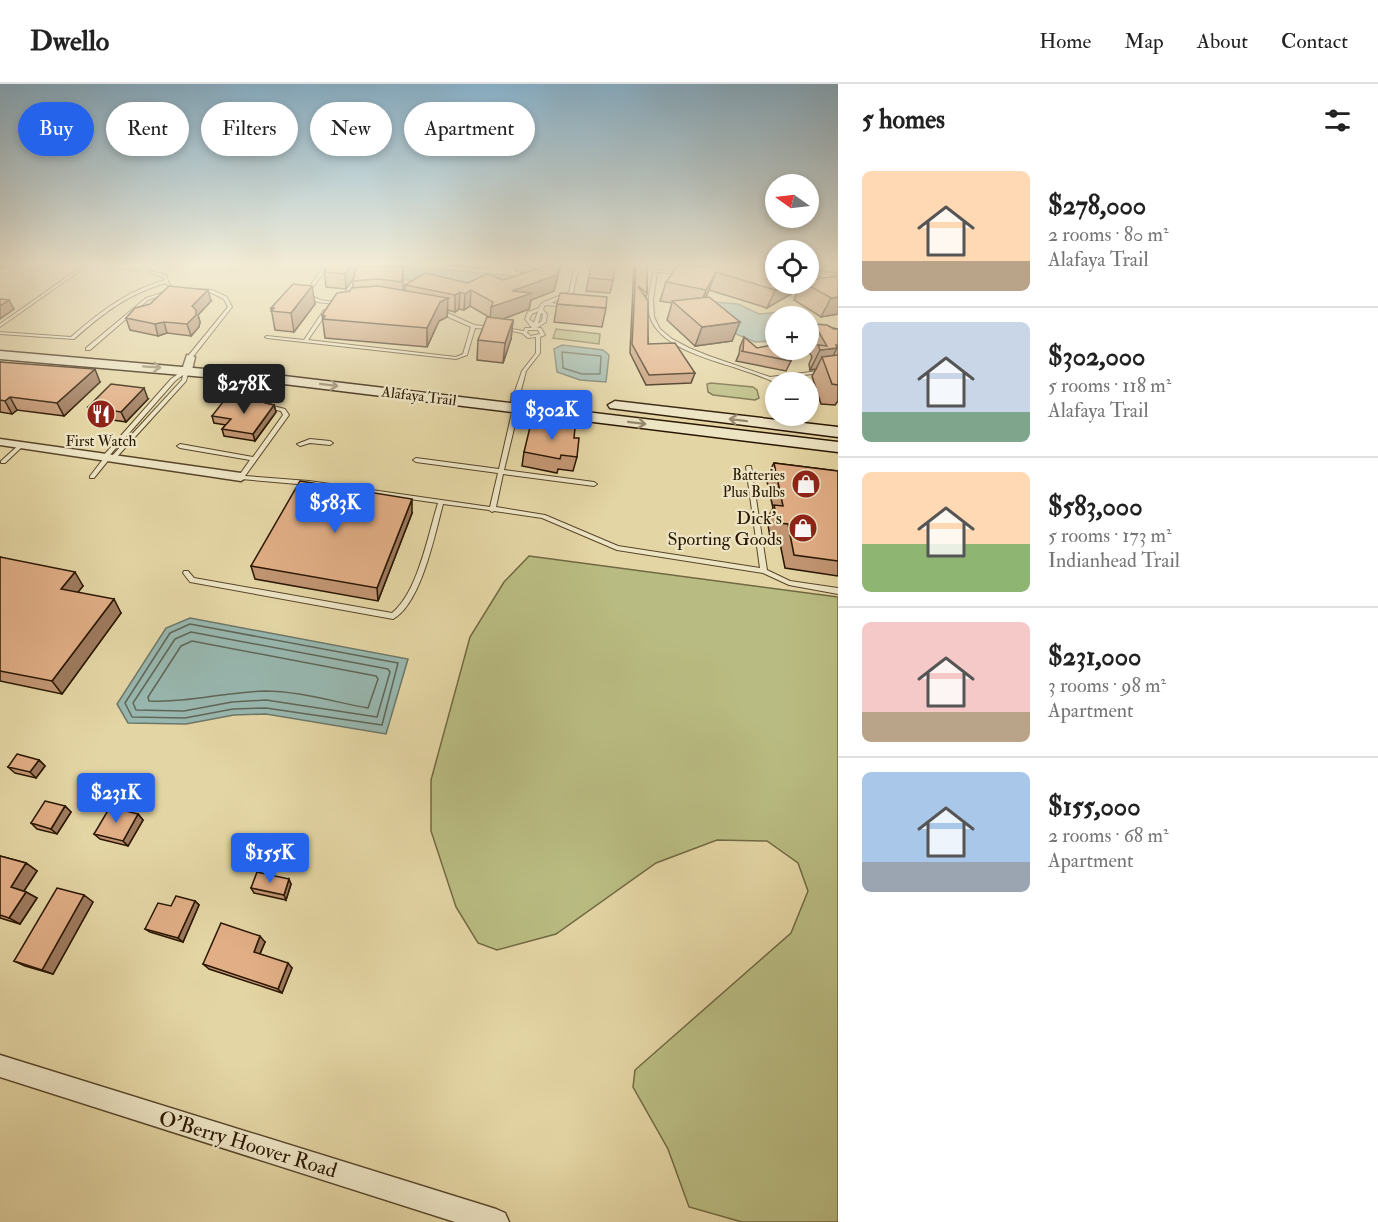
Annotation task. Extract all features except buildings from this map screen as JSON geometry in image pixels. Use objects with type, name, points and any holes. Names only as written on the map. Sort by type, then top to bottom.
[{"type":"main road","points":[[2,341],[156,355]]},
{"type":"main road","points":[[60,360],[88,349]]},
{"type":"main road","name":"Alafaya Trail","points":[[0,355],[60,360],[186,361],[517,401],[838,432]]},
{"type":"main road","name":"Alafaya Trail","points":[[802,429],[838,447]]},
{"type":"street","points":[[0,442],[241,477]]},
{"type":"street","name":"O'Berry Hoover Road","points":[[0,1066],[496,1222]]},
{"type":"lane","points":[[2,341],[72,338],[95,318]]},
{"type":"lane","points":[[88,349],[124,318]]},
{"type":"lane","points":[[92,477],[184,380],[186,361],[221,318]]},
{"type":"lane","points":[[305,342],[322,318]]},
{"type":"lane","points":[[458,318],[473,326],[524,332],[535,328]]},
{"type":"lane","points":[[524,332],[527,336],[538,337],[543,333],[535,328],[527,318]]},
{"type":"lane","points":[[535,328],[537,318]]},
{"type":"lane","points":[[652,318],[657,327],[683,348],[765,376]]},
{"type":"lane","points":[[267,337],[456,358],[465,355],[473,326]]},
{"type":"lane","points":[[492,510],[524,371],[538,353],[538,337]]},
{"type":"lane","points":[[819,372],[838,373]]},
{"type":"lane","points":[[220,400],[255,405]]},
{"type":"lane","points":[[241,477],[286,415],[283,410],[268,407]]},
{"type":"lane","points":[[300,444],[310,441],[330,443]]},
{"type":"lane","points":[[3,462],[21,445]]},
{"type":"lane","points":[[180,446],[254,459]]},
{"type":"lane","points":[[416,460],[594,484]]},
{"type":"lane","points":[[749,467],[764,571]]},
{"type":"lane","points":[[241,477],[309,483],[543,516],[617,548],[764,571],[789,583],[838,591]]},
{"type":"lane","points":[[186,573],[192,580],[393,616],[401,613],[410,597],[441,502]]},
{"type":"green space","points":[[556,329],[600,334],[599,344],[553,338]]},
{"type":"green space","points":[[707,384],[753,387],[757,390],[759,398],[755,400],[713,395],[708,392]]},
{"type":"green space","points":[[529,556],[838,597],[838,1222],[742,1222],[689,1207],[668,1149],[633,1087],[635,1070],[791,933],[808,891],[798,863],[767,841],[717,840],[656,863],[556,934],[497,950],[478,943],[456,907],[431,831],[431,780],[470,637],[504,582]]},
{"type":"water","points":[[720,318],[765,318],[765,342],[755,342],[724,329]]},
{"type":"water","points":[[562,345],[603,350],[609,355],[606,382],[580,380],[557,372],[554,349]]},
{"type":"water","points":[[190,618],[408,659],[386,734],[266,714],[234,715],[186,724],[128,723],[117,704],[166,628]]},
{"type":"place","name":"First Watch","points":[[101,414]]},
{"type":"place","name":"Batteries Plus Bulbs","points":[[806,484]]},
{"type":"place","name":"Dick's Sporting Goods","points":[[803,528]]}]
